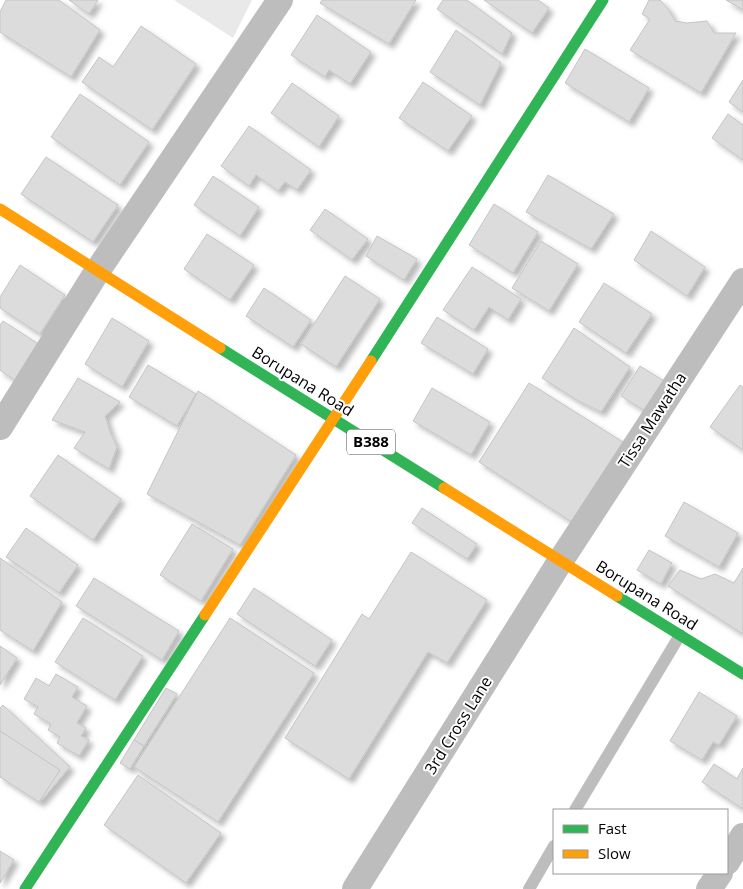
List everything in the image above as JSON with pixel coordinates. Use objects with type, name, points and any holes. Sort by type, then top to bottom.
[{"type":"street","points":[[0,428],[98,270],[280,0]]},
{"type":"street","points":[[26,889],[333,419],[603,0]]},
{"type":"street","name":"Borupana Road","points":[[0,209],[743,674]]},
{"type":"street","name":"Tissa Mawatha","points":[[561,560],[743,281]]},
{"type":"street","name":"3rd Cross Lane","points":[[355,889],[561,560]]},
{"type":"street","points":[[728,860],[743,836]]},
{"type":"street","points":[[709,889],[719,874]]},
{"type":"lane","points":[[576,809],[680,634]]},
{"type":"lane","points":[[529,889],[553,848]]},
{"type":"shaded area","points":[[174,0],[252,0],[233,38]]},
{"type":"building","points":[[6,0],[59,0],[100,30],[71,77],[0,32],[0,12]]},
{"type":"building","points":[[69,0],[98,0],[89,14]]},
{"type":"building","points":[[322,0],[416,0],[389,44],[320,3]]},
{"type":"building","points":[[443,0],[467,0],[512,33],[502,54],[437,9]]},
{"type":"building","points":[[484,0],[538,0],[549,8],[532,33]]},
{"type":"building","points":[[649,0],[660,0],[669,10],[675,21],[687,23],[707,21],[714,33],[736,33],[701,93],[630,50],[650,19],[642,14]]},
{"type":"building","points":[[726,0],[743,0],[743,10]]},
{"type":"building","points":[[317,15],[371,52],[350,84],[329,70],[325,77],[291,55]]},
{"type":"building","points":[[141,26],[196,64],[152,130],[82,82],[99,57],[113,67]]},
{"type":"building","points":[[456,30],[501,63],[480,105],[430,72]]},
{"type":"building","points":[[585,49],[649,88],[629,122],[565,83]]},
{"type":"building","points":[[743,80],[743,112],[729,102]]},
{"type":"building","points":[[423,82],[472,116],[448,151],[399,118]]},
{"type":"building","points":[[292,83],[339,116],[319,147],[271,113]]},
{"type":"building","points":[[80,94],[149,142],[120,185],[51,137]]},
{"type":"building","points":[[728,114],[743,125],[743,160],[712,138]]},
{"type":"building","points":[[249,126],[311,170],[297,190],[285,182],[278,191],[256,175],[249,186],[221,166]]},
{"type":"building","points":[[46,157],[118,205],[93,242],[21,194]]},
{"type":"building","points":[[548,175],[614,214],[591,249],[526,212]]},
{"type":"building","points":[[213,176],[259,207],[240,236],[194,205]]},
{"type":"building","points":[[494,204],[538,232],[513,273],[469,245]]},
{"type":"building","points":[[325,209],[368,239],[352,260],[310,230]]},
{"type":"building","points":[[651,231],[705,267],[687,296],[634,260]]},
{"type":"building","points":[[207,234],[254,265],[230,300],[184,269]]},
{"type":"building","points":[[377,236],[417,259],[404,280],[366,256]]},
{"type":"building","points":[[541,241],[578,264],[549,311],[512,288]]},
{"type":"building","points":[[20,265],[65,295],[40,334],[0,308],[0,297]]},
{"type":"building","points":[[472,267],[521,299],[508,320],[489,307],[474,330],[443,310]]},
{"type":"building","points":[[345,276],[380,299],[336,367],[301,344]]},
{"type":"building","points":[[604,283],[652,314],[626,353],[579,322]]},
{"type":"building","points":[[264,288],[311,320],[293,347],[246,316]]},
{"type":"building","points":[[437,317],[488,349],[473,374],[421,343]]},
{"type":"building","points":[[112,318],[149,341],[122,387],[85,364]]},
{"type":"building","points":[[3,321],[40,345],[16,381],[0,370],[0,325]]},
{"type":"building","points":[[574,328],[630,367],[601,412],[577,400],[542,378]]},
{"type":"building","points":[[148,365],[196,394],[177,426],[129,397]]},
{"type":"building","points":[[640,366],[664,381],[645,411],[621,396]]},
{"type":"building","points":[[78,378],[120,402],[105,416],[117,447],[109,469],[74,448],[85,432],[52,420]]},
{"type":"building","points":[[529,383],[623,442],[572,522],[479,462]]},
{"type":"building","points":[[740,385],[743,387],[743,450],[710,427]]},
{"type":"building","points":[[432,388],[490,422],[471,455],[413,421]]},
{"type":"building","points":[[198,391],[296,455],[240,545],[147,494]]},
{"type":"building","points":[[58,455],[121,499],[93,540],[30,496]]},
{"type":"building","points":[[684,502],[738,533],[719,567],[665,536]]},
{"type":"building","points":[[422,508],[477,544],[467,559],[412,523]]},
{"type":"building","points":[[192,524],[233,549],[201,601],[160,575]]},
{"type":"building","points":[[26,528],[78,565],[59,593],[6,557]]},
{"type":"building","points":[[649,550],[672,563],[661,584],[637,570]]},
{"type":"building","points":[[411,552],[487,600],[447,663],[428,652],[349,779],[285,738],[362,614],[369,619]]},
{"type":"building","points":[[0,558],[62,602],[33,651],[0,630]]},
{"type":"building","points":[[743,568],[743,634],[668,586],[680,570],[701,579],[715,574],[734,583]]},
{"type":"building","points":[[94,578],[179,631],[162,660],[76,606]]},
{"type":"building","points":[[254,588],[332,640],[315,666],[237,614]]},
{"type":"building","points":[[83,618],[143,656],[115,700],[55,662]]},
{"type":"building","points":[[230,618],[314,673],[218,822],[134,767]]},
{"type":"building","points":[[0,646],[17,658],[0,685]]},
{"type":"building","points":[[56,674],[78,687],[72,697],[87,706],[77,723],[86,728],[81,736],[89,740],[79,756],[57,743],[60,737],[48,730],[51,724],[34,714],[38,707],[24,699],[36,678],[49,686]]},
{"type":"building","points":[[166,688],[177,694],[144,746],[134,740]]},
{"type":"building","points":[[699,692],[737,716],[719,745],[713,742],[702,760],[670,741]]},
{"type":"building","points":[[3,705],[70,767],[41,801],[0,773],[0,708]]},
{"type":"building","points":[[0,731],[60,770],[39,802],[0,777]]},
{"type":"building","points":[[134,740],[144,746],[130,769],[120,763]]},
{"type":"building","points":[[714,764],[737,779],[743,768],[743,809],[702,782]]},
{"type":"building","points":[[138,775],[221,833],[186,883],[104,825]]},
{"type":"building","points":[[0,851],[14,860],[0,883]]},
{"type":"traffic: fast","points":[[371,361],[603,0]]},
{"type":"traffic: fast","points":[[220,348],[444,488]]},
{"type":"traffic: fast","points":[[617,596],[743,674]]},
{"type":"traffic: fast","points":[[25,889],[205,615]]},
{"type":"traffic: slow","points":[[0,209],[220,348]]},
{"type":"traffic: slow","points":[[205,615],[371,361]]},
{"type":"traffic: slow","points":[[444,488],[617,596]]}]
